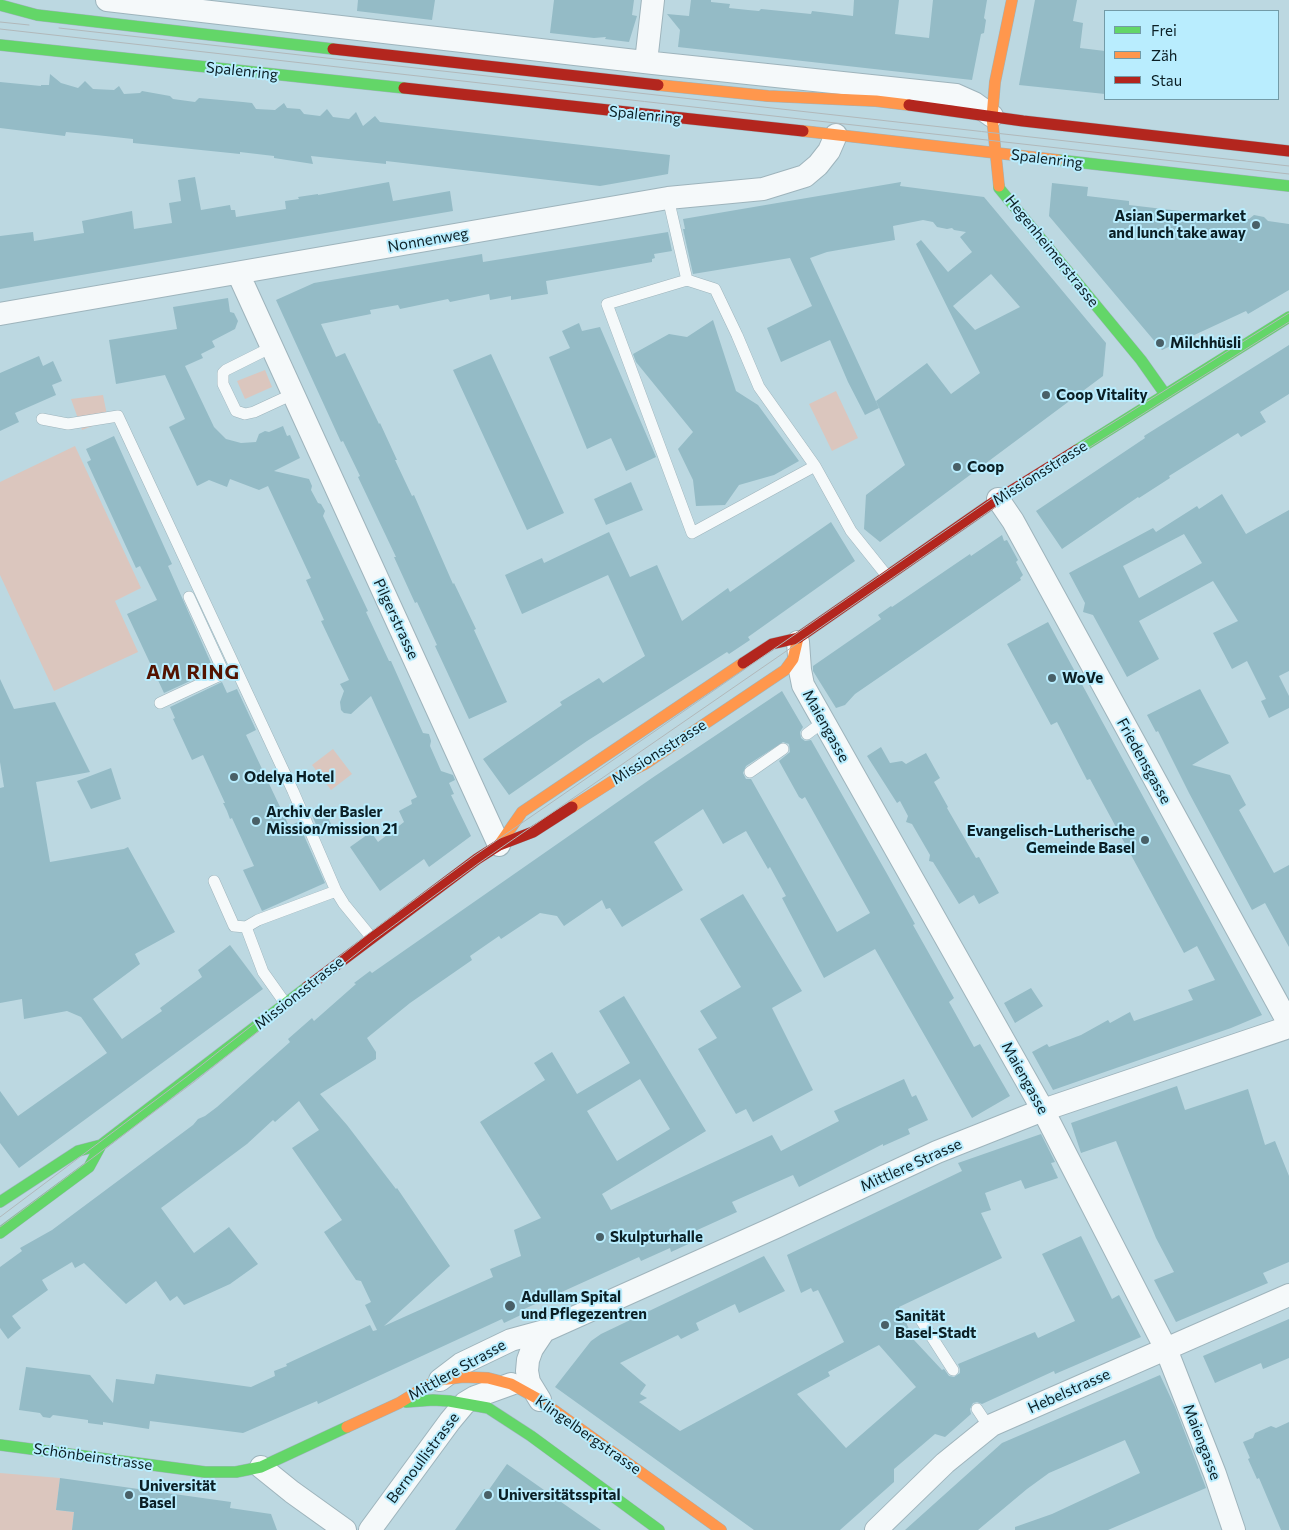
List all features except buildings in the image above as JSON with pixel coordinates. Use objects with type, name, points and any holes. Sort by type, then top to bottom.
[{"type":"main road","name":"Hegenheimerstrasse","points":[[1012,0],[995,82],[992,116],[999,188],[1141,360],[1165,394]]},
{"type":"main road","name":"Spalenring","points":[[0,5],[37,15],[768,96],[876,100],[992,116],[1289,151]]},
{"type":"main road","name":"Spalenring","points":[[0,45],[995,152],[1289,186]]},
{"type":"main road","name":"Missionsstrasse","points":[[499,845],[522,812],[772,644],[798,638],[998,499],[1289,317]]},
{"type":"main road","name":"Missionsstrasse","points":[[2,1229],[89,1167],[101,1145],[371,937],[499,845],[533,832],[618,777],[645,764],[785,670],[792,658],[798,638]]},
{"type":"main road","name":"Missionsstrasse","points":[[0,1202],[78,1150],[101,1145]]},
{"type":"main road","name":"Klingelbergstrasse","points":[[440,1380],[463,1377],[511,1384],[540,1400],[722,1530]]},
{"type":"main road","name":"Mittlere Strasse","points":[[262,1467],[399,1403],[428,1385],[440,1380]]},
{"type":"main road","name":"Mittlere Strasse","points":[[399,1403],[433,1400],[465,1403]]},
{"type":"main road","points":[[465,1403],[488,1408],[531,1436],[659,1530]]},
{"type":"main road","name":"Schönbeinstrasse","points":[[0,1445],[205,1472],[236,1472],[262,1467]]},
{"type":"street","name":"Spalenring","points":[[107,0],[646,62],[956,95],[974,102],[992,116]]},
{"type":"street","points":[[646,62],[653,0]]},
{"type":"street","name":"Nonnenweg","points":[[0,314],[668,198],[764,189],[805,176],[824,158],[836,136]]},
{"type":"street","name":"Pilgerstrasse","points":[[238,273],[499,845]]},
{"type":"street","name":"Friedensgasse","points":[[998,499],[1013,521],[1289,1026]]},
{"type":"street","name":"Maiengasse","points":[[798,638],[800,670],[815,728],[1043,1110],[1166,1349],[1215,1474],[1234,1530]]},
{"type":"street","name":"Mittlere Strasse","points":[[440,1380],[461,1364],[511,1340],[544,1331],[776,1227],[937,1152],[1043,1110],[1289,1026]]},
{"type":"street","name":"Hebelstrasse","points":[[876,1530],[945,1463],[983,1418],[1166,1349],[1289,1295]]},
{"type":"street","name":"Mittlere Strasse","points":[[540,1400],[530,1382],[527,1371],[532,1349],[544,1331]]},
{"type":"street","name":"Bernoullistrasse","points":[[370,1530],[450,1420],[465,1403],[475,1397],[511,1384]]},
{"type":"street","points":[[262,1467],[292,1492],[345,1530]]},
{"type":"lane","points":[[668,198],[687,280]]},
{"type":"lane","points":[[815,466],[692,533],[606,304],[687,280],[715,289],[759,387],[815,466],[851,531],[886,576]]},
{"type":"lane","points":[[272,347],[226,370],[223,374],[223,384],[236,411],[245,414],[254,412],[293,394]]},
{"type":"lane","points":[[42,419],[68,424],[118,416],[293,791],[336,891],[344,904],[371,937]]},
{"type":"lane","points":[[189,597],[224,673]]},
{"type":"lane","points":[[160,703],[235,668]]},
{"type":"lane","points":[[750,772],[783,749]]},
{"type":"lane","points":[[214,882],[234,926],[246,927],[258,920],[336,891]]},
{"type":"lane","points":[[246,927],[263,972],[286,1004]]},
{"type":"lane","points":[[919,1317],[953,1370]]},
{"type":"shaded area","points":[[265,370],[272,387],[245,399],[237,381]]},
{"type":"shaded area","points":[[836,391],[858,438],[832,451],[809,404]]},
{"type":"shaded area","points":[[103,395],[108,420],[82,430],[71,399]]},
{"type":"shaded area","points":[[75,446],[141,588],[115,601],[138,652],[54,691],[0,575],[0,482]]},
{"type":"shaded area","points":[[333,749],[352,774],[331,790],[312,765]]},
{"type":"shaded area","points":[[0,1473],[60,1478],[56,1510],[74,1512],[72,1530],[0,1530]]},
{"type":"tram line","points":[[0,22],[29,25]]},
{"type":"tram line","points":[[59,28],[1289,166]]},
{"type":"tram line","points":[[0,29],[1289,174]]},
{"type":"tram line","points":[[0,1217],[189,1075],[368,934],[474,856],[997,495],[1289,313]]},
{"type":"tram line","points":[[0,1227],[194,1082],[374,940],[479,863],[1001,503],[1289,322]]},
{"type":"traffic: fast","points":[[0,5],[37,15],[333,49]]},
{"type":"traffic: fast","points":[[0,45],[404,88]]},
{"type":"traffic: fast","points":[[1058,160],[1289,186]]},
{"type":"traffic: fast","points":[[999,186],[1141,360],[1165,394]]},
{"type":"traffic: fast","points":[[1077,450],[1289,317]]},
{"type":"traffic: fast","points":[[0,1202],[78,1151],[101,1145],[307,987]]},
{"type":"traffic: fast","points":[[0,1233],[89,1167],[101,1145]]},
{"type":"traffic: fast","points":[[406,1402],[449,1401],[488,1408],[531,1436],[659,1530]]},
{"type":"traffic: fast","points":[[0,1445],[205,1472],[236,1472],[261,1467],[347,1427]]},
{"type":"traffic: slow","points":[[999,186],[992,117],[995,82],[1012,0]]},
{"type":"traffic: slow","points":[[658,85],[768,96],[876,101],[909,105]]},
{"type":"traffic: slow","points":[[803,131],[1058,160]]},
{"type":"traffic: slow","points":[[572,807],[619,777],[645,764],[785,670],[793,659],[798,638]]},
{"type":"traffic: slow","points":[[499,845],[522,812],[743,663]]},
{"type":"traffic: slow","points":[[347,1427],[399,1403],[428,1385],[440,1380],[463,1377],[488,1378],[511,1384],[540,1400],[721,1530]]},
{"type":"traffic: jam","points":[[333,49],[658,85]]},
{"type":"traffic: jam","points":[[404,88],[803,131]]},
{"type":"traffic: jam","points":[[909,105],[1023,121],[1289,151]]},
{"type":"traffic: jam","points":[[743,663],[772,644],[798,638],[998,499],[1077,450]]},
{"type":"traffic: jam","points":[[307,987],[477,859],[499,845],[533,832],[572,807]]},
{"type":"place","name":"Asian Supermarket and lunch take away","points":[[1256,225]]},
{"type":"place","name":"Milchhüsli","points":[[1160,343]]},
{"type":"place","name":"Coop Vitality","points":[[1046,395]]},
{"type":"place","name":"Coop","points":[[957,467]]},
{"type":"place","name":"WoVe","points":[[1052,678]]},
{"type":"place","name":"Odelya Hotel","points":[[234,777]]},
{"type":"place","name":"Archiv der Basler Mission/mission 21","points":[[256,821]]},
{"type":"place","name":"Evangelisch-Lutherische Gemeinde Basel","points":[[1145,840]]},
{"type":"place","name":"Skulpturhalle","points":[[600,1237]]},
{"type":"place","name":"Adullam Spital und Pflegezentren","points":[[510,1306]]},
{"type":"place","name":"Sanität Basel-Stadt","points":[[885,1325]]},
{"type":"place","name":"Universität Basel","points":[[129,1495]]},
{"type":"place","name":"Universitätsspital","points":[[488,1495]]},
{"type":"district","name":"AM RING","points":[[193,672]]}]
